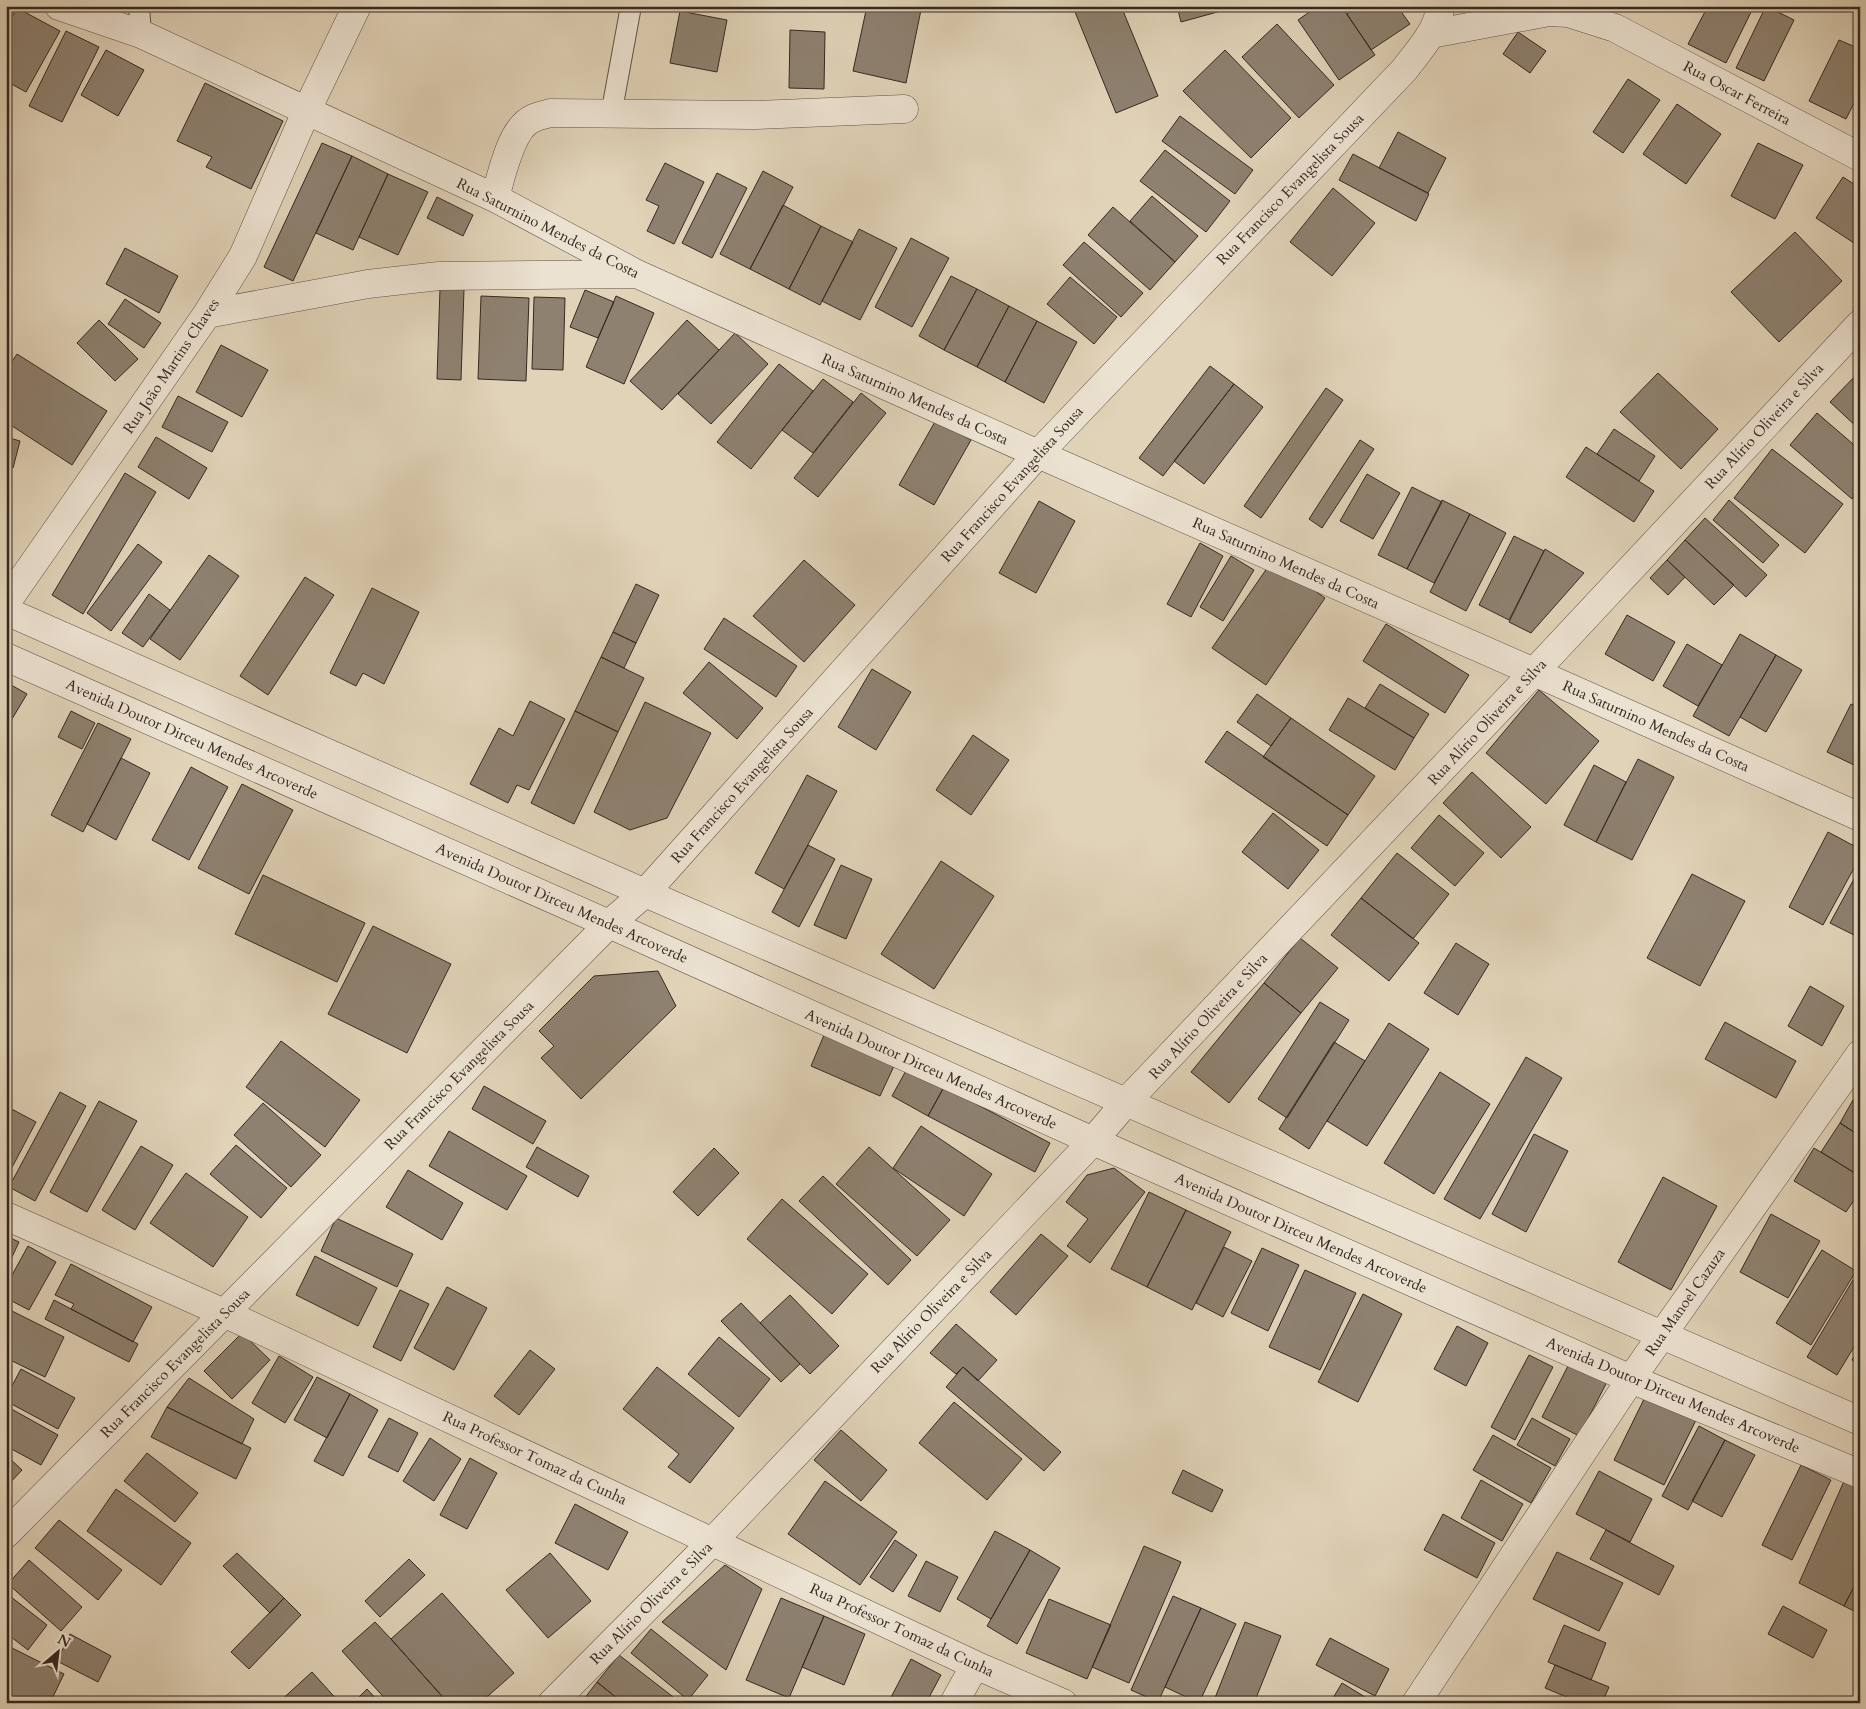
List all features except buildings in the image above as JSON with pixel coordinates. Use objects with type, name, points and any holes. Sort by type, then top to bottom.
[{"type":"street","name":"Rua Saturnino Mendes da Costa","points":[[59,6],[141,34],[494,198],[638,274],[1038,454],[1860,816]]},
{"type":"street","name":"Rua João Martins Chaves","points":[[6,603],[207,314],[243,256],[306,112],[357,6]]},
{"type":"street","name":"Rua Francisco Evangelista Sousa","points":[[6,1534],[609,924],[646,893],[1038,454],[1405,69],[1431,34],[1440,14],[1440,6]]},
{"type":"street","name":"Rua Oscar Ferreira","points":[[1431,34],[1515,20],[1549,12],[1568,13],[1615,28],[1860,158]]},
{"type":"street","points":[[494,198],[514,138],[521,127],[530,119],[550,113],[612,115],[755,114],[904,109]]},
{"type":"street","points":[[207,314],[368,284],[438,276],[638,274]]},
{"type":"street","name":"Rua Alírio Oliveira e Silva","points":[[552,1703],[713,1541],[1093,1141],[1127,1101],[1534,672],[1860,324]]},
{"type":"street","points":[[6,611],[646,893],[1860,1420]]},
{"type":"street","name":"Avenida Doutor Dirceu Mendes Arcoverde","points":[[6,657],[1631,1379],[1860,1474]]},
{"type":"street","name":"Rua Manoel Cazuza","points":[[1416,1703],[1631,1379],[1860,1054]]},
{"type":"street","name":"Rua Professor Tomaz da Cunha","points":[[6,1216],[224,1313],[975,1665],[1063,1703]]},
{"type":"street","points":[[954,1703],[975,1665]]},
{"type":"lane","points":[[139,6],[141,34]]},
{"type":"lane","points":[[612,115],[631,6]]}]
